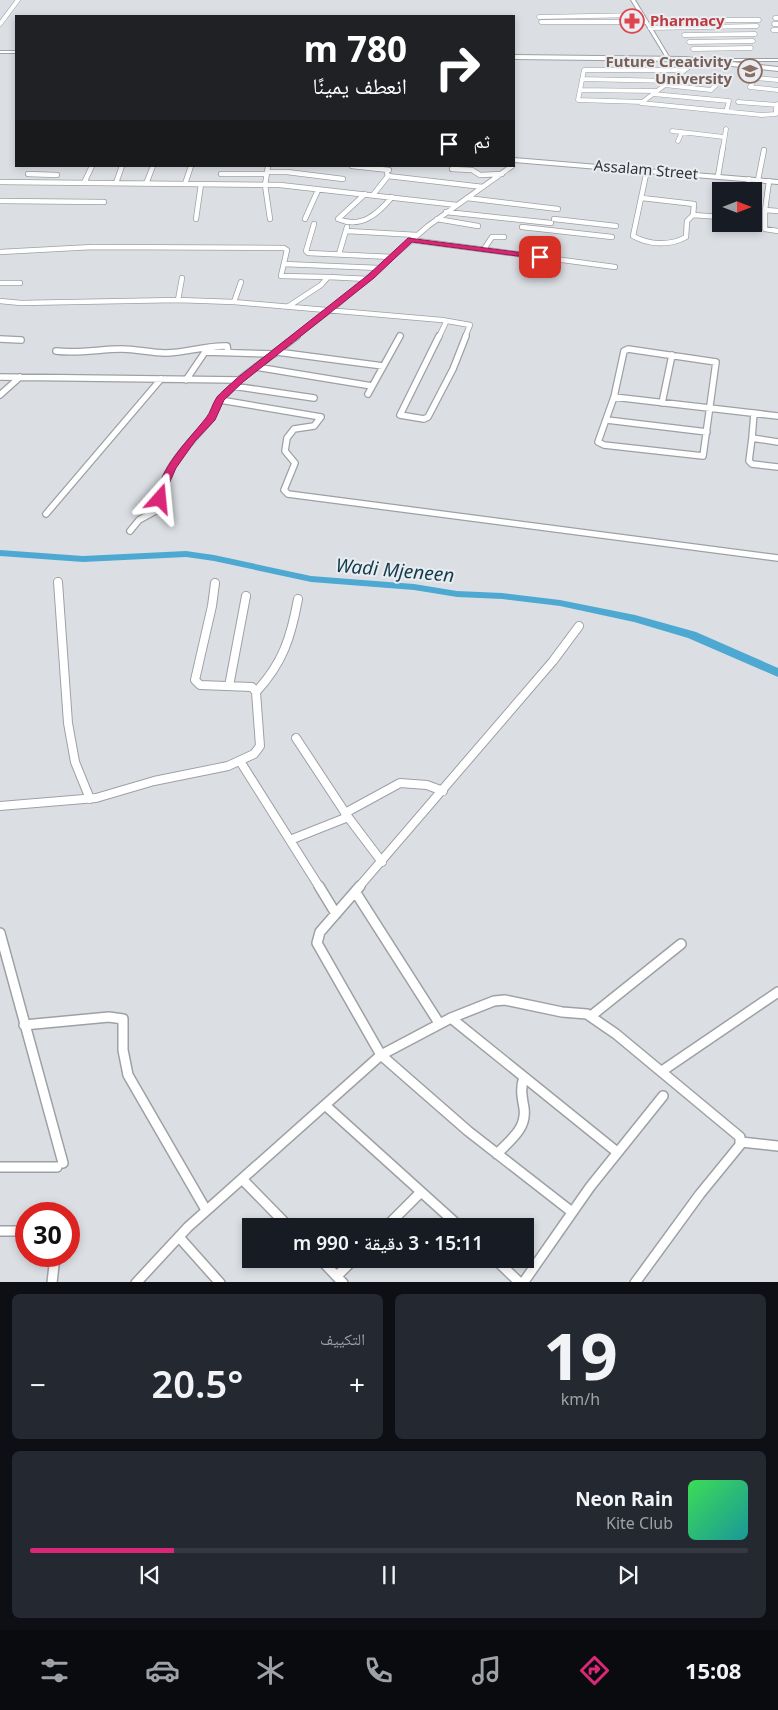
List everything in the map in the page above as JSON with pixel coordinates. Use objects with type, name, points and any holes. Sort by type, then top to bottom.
[{"type":"main road","points":[[0,52],[15,52]]},
{"type":"main road","points":[[515,57],[685,59],[778,69]]},
{"type":"main road","name":"Assalam Street","points":[[515,163],[647,170],[778,182]]},
{"type":"street","points":[[0,24],[18,0]]},
{"type":"street","points":[[632,0],[669,59]]},
{"type":"street","points":[[539,17],[642,15]]},
{"type":"street","points":[[697,54],[673,19],[759,19],[748,60]]},
{"type":"street","points":[[541,22],[646,22]]},
{"type":"street","points":[[650,28],[757,26]]},
{"type":"street","points":[[773,30],[778,30]]},
{"type":"street","points":[[684,35],[755,34]]},
{"type":"street","points":[[689,42],[753,41]]},
{"type":"street","points":[[693,49],[751,48]]},
{"type":"street","points":[[685,59],[778,60]]},
{"type":"street","points":[[643,102],[697,61]]},
{"type":"street","points":[[761,68],[751,88],[778,90]]},
{"type":"street","points":[[685,70],[586,69],[578,101],[643,102],[644,104],[756,115],[774,114],[777,112],[777,105],[738,102]]},
{"type":"street","points":[[611,69],[614,101]]},
{"type":"street","points":[[755,78],[778,80]]},
{"type":"street","points":[[582,79],[672,80],[718,83],[708,90],[665,85]]},
{"type":"street","points":[[580,90],[655,92],[729,101],[726,112]]},
{"type":"street","points":[[718,176],[726,129]]},
{"type":"street","points":[[672,131],[724,137]]},
{"type":"street","points":[[678,141],[682,132]]},
{"type":"street","points":[[758,180],[764,150]]},
{"type":"street","points":[[24,182],[32,167]]},
{"type":"street","points":[[53,182],[61,167]]},
{"type":"street","points":[[84,183],[92,167]]},
{"type":"street","points":[[116,183],[122,167]]},
{"type":"street","points":[[146,184],[153,167]]},
{"type":"street","points":[[185,184],[191,167]]},
{"type":"street","points":[[217,184],[223,167]]},
{"type":"street","points":[[268,167],[265,185],[270,219]]},
{"type":"street","points":[[371,167],[390,168],[386,175],[388,176],[373,196]]},
{"type":"street","points":[[130,531],[139,520],[161,508],[159,496],[171,468],[192,439],[211,418],[220,399],[240,380],[368,279],[437,219],[503,174],[510,167]]},
{"type":"street","points":[[452,169],[472,170],[480,175],[503,174]]},
{"type":"street","points":[[642,198],[692,203],[694,205],[693,214],[687,220],[686,237],[679,241],[667,243],[638,239],[632,234],[642,198],[647,170]]},
{"type":"street","points":[[221,174],[266,173],[343,179]]},
{"type":"street","points":[[28,174],[57,175]]},
{"type":"street","points":[[311,189],[321,176]]},
{"type":"street","points":[[388,176],[484,187]]},
{"type":"street","points":[[769,181],[765,210],[765,229],[778,231]]},
{"type":"street","points":[[0,182],[265,185],[457,204]]},
{"type":"street","points":[[196,219],[202,184]]},
{"type":"street","points":[[305,219],[318,190]]},
{"type":"street","points":[[366,194],[338,218],[348,222],[370,219],[378,214],[392,197]]},
{"type":"street","points":[[467,198],[558,209]]},
{"type":"street","points":[[0,201],[104,202]]},
{"type":"street","points":[[500,218],[504,210]]},
{"type":"street","points":[[765,210],[778,211]]},
{"type":"street","points":[[446,212],[500,218],[554,219],[617,224],[612,239],[522,227]]},
{"type":"street","points":[[693,214],[712,216]]},
{"type":"street","points":[[460,223],[468,215]]},
{"type":"street","points":[[437,219],[478,226]]},
{"type":"street","points":[[546,230],[554,219]]},
{"type":"street","points":[[339,254],[348,222]]},
{"type":"street","points":[[314,224],[306,252],[392,257]]},
{"type":"street","points":[[347,231],[417,235]]},
{"type":"street","points":[[484,250],[492,237],[504,237]]},
{"type":"street","points":[[411,240],[614,267]]},
{"type":"street","points":[[0,252],[83,247],[284,248],[287,250],[281,276],[368,279]]},
{"type":"street","points":[[284,264],[380,268]]},
{"type":"street","points":[[289,306],[321,285],[328,277]]},
{"type":"street","points":[[178,300],[182,278]]},
{"type":"street","points":[[234,302],[241,282]]},
{"type":"street","points":[[0,283],[20,283]]},
{"type":"street","points":[[0,301],[21,303],[178,300],[234,302],[442,320],[470,325],[453,369],[428,417],[424,419],[401,415],[446,322]]},
{"type":"street","points":[[368,394],[400,336]]},
{"type":"street","points":[[0,339],[20,340]]},
{"type":"street","points":[[56,351],[74,353],[130,349],[164,353],[196,350],[218,344],[227,346],[228,352]]},
{"type":"street","points":[[625,350],[672,355],[716,362],[703,454],[701,456],[601,444],[598,440],[614,397],[625,350]]},
{"type":"street","points":[[186,380],[205,352],[276,353],[383,366]]},
{"type":"street","points":[[662,403],[672,355]]},
{"type":"street","points":[[256,368],[372,386]]},
{"type":"street","points":[[0,377],[240,380]]},
{"type":"street","points":[[0,395],[20,377]]},
{"type":"street","points":[[46,514],[161,379]]},
{"type":"street","points":[[234,386],[314,398]]},
{"type":"street","points":[[614,397],[778,416]]},
{"type":"street","points":[[220,399],[321,416],[320,421],[315,427],[294,429],[287,438],[285,451],[295,463],[284,490],[288,494],[778,558]]},
{"type":"street","points":[[754,413],[749,462],[778,467]]},
{"type":"street","points":[[606,420],[707,432]]},
{"type":"street","points":[[752,438],[778,442]]},
{"type":"street","points":[[58,582],[64,686],[69,732],[79,776],[90,799]]},
{"type":"street","points":[[0,806],[90,799],[156,780],[204,774],[255,753],[260,746],[256,692],[253,687],[200,685],[195,680],[212,606],[215,583]]},
{"type":"street","points":[[229,686],[246,596]]},
{"type":"street","points":[[256,692],[273,674],[285,651],[293,628],[298,599]]},
{"type":"street","points":[[572,1212],[468,1132],[381,1055],[317,943],[320,932],[443,792],[553,661],[579,626]]},
{"type":"street","points":[[296,738],[347,815],[382,862]]},
{"type":"street","points":[[240,760],[336,914]]},
{"type":"street","points":[[290,840],[347,815],[400,783],[427,785],[443,792]]},
{"type":"street","points":[[356,893],[439,1023]]},
{"type":"street","points":[[0,933],[60,1165],[0,1167]]},
{"type":"street","points":[[591,1016],[681,944]]},
{"type":"street","points":[[662,1071],[778,992]]},
{"type":"street","points":[[136,1282],[206,1210],[381,1055],[439,1023],[494,1001],[504,1000],[591,1016],[662,1071],[740,1137],[741,1142],[737,1149],[700,1194],[635,1282]]},
{"type":"street","points":[[24,1025],[109,1017],[123,1019],[123,1050],[128,1075],[206,1210]]},
{"type":"street","points":[[451,1018],[617,1152]]},
{"type":"street","points":[[497,1154],[522,1126],[525,1112],[520,1086],[524,1077]]},
{"type":"street","points":[[505,1268],[521,1282],[617,1152],[663,1096]]},
{"type":"street","points":[[325,1105],[450,1218]]},
{"type":"street","points":[[741,1142],[778,1146]]},
{"type":"street","points":[[242,1178],[280,1218]]},
{"type":"street","points":[[395,1218],[421,1192]]},
{"type":"street","points":[[0,1231],[15,1231]]},
{"type":"street","points":[[178,1237],[220,1282]]},
{"type":"street","points":[[52,1282],[54,1267]]},
{"type":"street","points":[[329,1268],[340,1279],[348,1268]]},
{"type":"waterway","name":"Wadi Mjeneen","points":[[0,553],[83,559],[186,554],[214,558],[311,579],[414,587],[457,594],[502,596],[560,603],[635,619],[692,635],[741,655],[778,673]]},
{"type":"place","name":"Pharmacy","points":[[632,21]]},
{"type":"place","name":"Future Creativity University","points":[[750,71]]},
{"type":"route","points":[[160,499],[159,496],[171,468],[184,449],[211,418],[220,399],[240,380],[371,277],[411,240],[540,257]]}]
